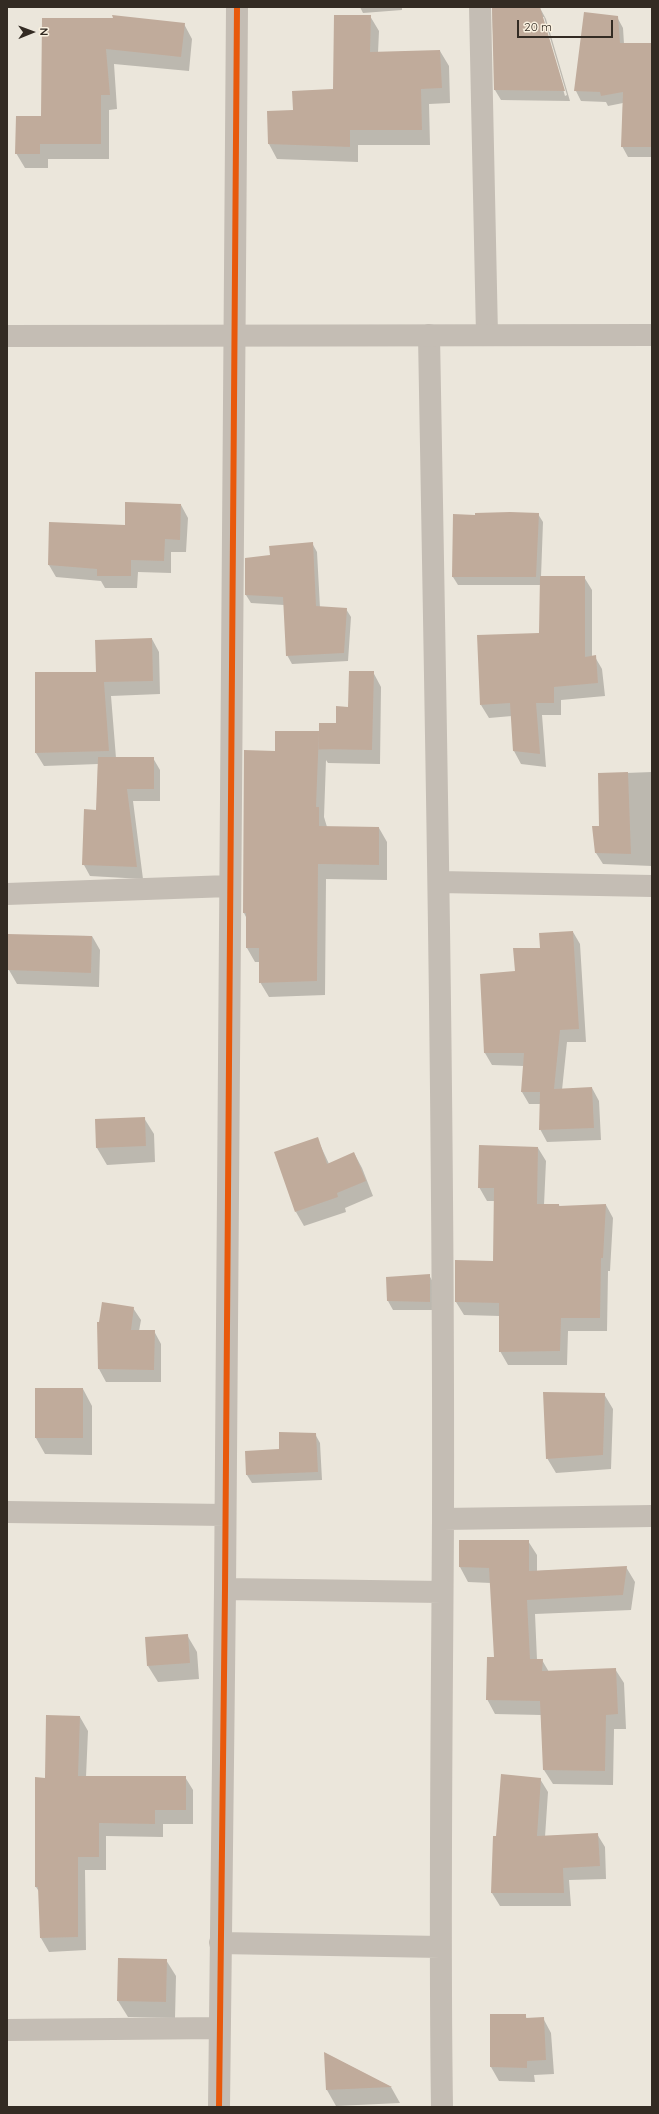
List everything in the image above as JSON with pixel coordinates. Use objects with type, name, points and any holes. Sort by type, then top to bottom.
[{"type":"street","points":[[219,2107],[225,1589],[229,886],[237,7]]},
{"type":"street","points":[[480,7],[487,336]]},
{"type":"street","points":[[429,335],[439,882],[443,1519],[440,1947],[442,2107]]},
{"type":"street","points":[[7,336],[652,335]]},
{"type":"street","points":[[439,882],[652,886]]},
{"type":"street","points":[[7,894],[229,886]]},
{"type":"street","points":[[7,1512],[225,1516]]},
{"type":"street","points":[[443,1519],[652,1516]]},
{"type":"street","points":[[225,1589],[442,1592]]},
{"type":"street","points":[[220,1943],[440,1947]]},
{"type":"street","points":[[7,2030],[219,2028]]},
{"type":"building","points":[[492,7],[540,7],[565,91],[494,90]]},
{"type":"building","points":[[584,12],[618,16],[620,43],[652,43],[652,147],[621,147],[623,92],[601,96],[600,92],[574,91]]},
{"type":"building","points":[[112,15],[185,23],[181,57],[106,49],[110,95],[101,95],[101,144],[40,144],[40,154],[15,154],[16,116],[41,116],[42,18],[113,18]]},
{"type":"building","points":[[334,15],[371,15],[370,52],[440,50],[442,88],[421,89],[422,130],[350,130],[350,147],[268,144],[267,111],[293,110],[292,91],[333,89]]},
{"type":"building","points":[[125,502],[181,504],[180,540],[165,539],[164,561],[131,560],[131,576],[97,576],[97,569],[48,565],[49,522],[125,525]]},
{"type":"building","points":[[475,513],[539,513],[536,577],[452,577],[453,514],[475,515]]},
{"type":"building","points":[[313,542],[316,606],[347,608],[344,653],[286,656],[283,597],[245,595],[245,558],[270,555],[269,546]]},
{"type":"building","points":[[540,576],[585,576],[585,657],[596,655],[598,683],[554,687],[554,703],[536,703],[540,754],[513,751],[510,703],[480,705],[477,635],[539,633]]},
{"type":"building","points":[[152,638],[153,681],[104,682],[109,751],[35,753],[35,672],[96,672],[95,640]]},
{"type":"building","points":[[349,671],[374,671],[372,750],[318,749],[316,807],[319,807],[319,826],[379,827],[379,865],[318,864],[317,981],[259,983],[259,948],[246,948],[246,913],[243,913],[244,750],[275,751],[275,731],[319,731],[319,723],[336,723],[336,706],[348,707]]},
{"type":"building","points":[[98,757],[154,757],[154,789],[127,789],[137,867],[82,865],[84,809],[96,810]]},
{"type":"building","points":[[628,772],[631,854],[595,853],[592,826],[599,826],[598,773]]},
{"type":"building","points":[[573,931],[579,1029],[560,1030],[554,1089],[592,1087],[594,1128],[539,1130],[540,1092],[521,1092],[524,1053],[484,1053],[480,974],[515,971],[513,948],[540,948],[539,933]]},
{"type":"building","points":[[7,934],[92,936],[91,973],[8,970]]},
{"type":"building","points":[[145,1117],[146,1146],[96,1148],[95,1119]]},
{"type":"building","points":[[318,1137],[327,1164],[354,1152],[366,1181],[337,1193],[338,1197],[295,1212],[274,1152]]},
{"type":"building","points":[[479,1145],[538,1147],[537,1204],[559,1204],[559,1206],[606,1204],[603,1258],[601,1258],[600,1318],[561,1318],[560,1351],[499,1352],[499,1303],[455,1302],[455,1260],[493,1261],[494,1188],[478,1188]]},
{"type":"building","points":[[430,1274],[430,1302],[387,1301],[386,1277]]},
{"type":"building","points":[[102,1302],[134,1307],[131,1330],[155,1330],[154,1370],[98,1369],[97,1322],[99,1322]]},
{"type":"building","points":[[35,1388],[83,1388],[83,1438],[35,1438]]},
{"type":"building","points":[[543,1392],[605,1393],[603,1455],[546,1459]]},
{"type":"building","points":[[279,1432],[316,1433],[318,1472],[246,1475],[245,1451],[279,1449]]},
{"type":"building","points":[[459,1540],[529,1540],[529,1571],[627,1566],[623,1595],[527,1600],[530,1659],[543,1659],[542,1671],[616,1668],[618,1714],[606,1715],[605,1771],[543,1770],[540,1701],[486,1700],[487,1657],[494,1657],[489,1568],[459,1567]]},
{"type":"building","points":[[188,1634],[190,1663],[147,1666],[145,1637]]},
{"type":"building","points":[[46,1715],[80,1716],[78,1776],[186,1776],[186,1810],[155,1810],[155,1824],[99,1823],[99,1857],[78,1857],[78,1937],[40,1938],[38,1887],[35,1887],[35,1777],[45,1778]]},
{"type":"building","points":[[501,1774],[541,1778],[537,1836],[598,1833],[600,1866],[563,1868],[564,1893],[491,1893],[493,1836],[496,1836]]},
{"type":"building","points":[[118,1958],[167,1959],[166,2002],[117,2001]]},
{"type":"building","points":[[490,2014],[526,2014],[526,2018],[544,2017],[546,2060],[527,2061],[527,2068],[490,2067]]},
{"type":"building","points":[[324,2052],[392,2087],[326,2090]]},
{"type":"cycle path","points":[[219,2107],[225,1589],[237,7]]}]
